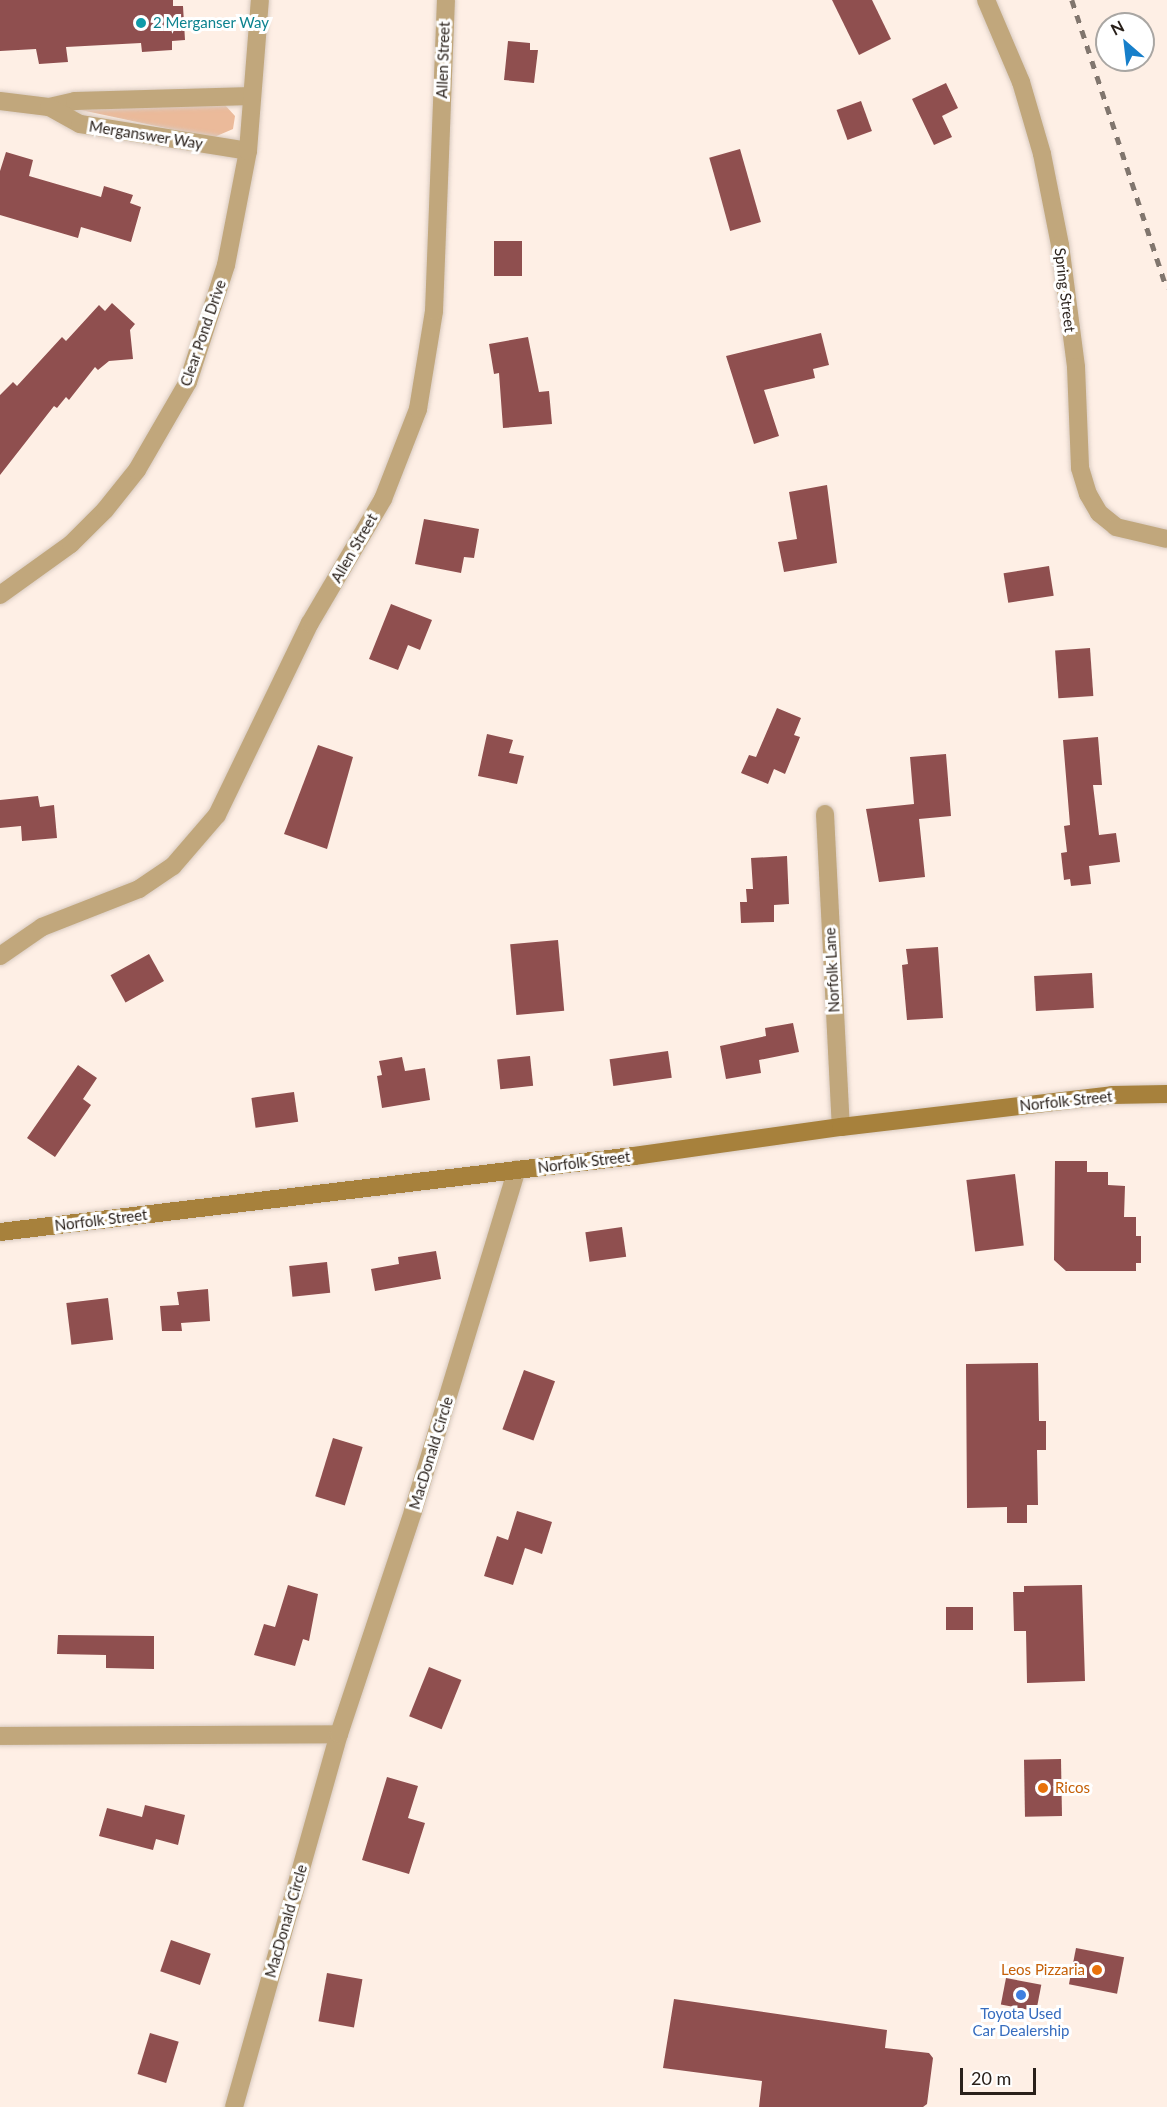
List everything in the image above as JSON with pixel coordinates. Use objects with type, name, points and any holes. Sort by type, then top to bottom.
[{"type":"main road","name":"Norfolk Street","points":[[0,1232],[841,1127],[1112,1095],[1167,1094]]},
{"type":"street","name":"Clear Pond Drive","points":[[0,595],[71,544],[105,510],[162,430],[188,382],[226,265],[248,151],[260,0]]},
{"type":"street","name":"Allen Street","points":[[0,957],[42,927],[139,890],[173,866],[217,815],[310,623],[383,499],[418,409],[434,311],[446,0]]},
{"type":"street","name":"Spring Street","points":[[986,0],[1021,82],[1042,154],[1060,246],[1078,376],[1080,468],[1088,494],[1099,513],[1116,527],[1167,539]]},
{"type":"street","name":"Merganswer Way","points":[[0,101],[49,107],[75,101],[252,96]]},
{"type":"street","name":"Merganswer Way","points":[[49,107],[80,124],[248,151]]},
{"type":"street","name":"Norfolk Lane","points":[[825,814],[841,1127]]},
{"type":"street","name":"MacDonald Circle","points":[[234,2107],[339,1734],[417,1500],[517,1169]]},
{"type":"street","points":[[0,1736],[339,1734]]},
{"type":"shaded area","points":[[224,104],[235,116],[233,129],[212,138],[81,110]]},
{"type":"building","points":[[0,0],[173,0],[173,6],[183,6],[185,40],[172,41],[172,50],[142,52],[141,43],[66,47],[68,62],[39,64],[36,49],[0,51]]},
{"type":"building","points":[[832,0],[872,0],[891,39],[859,55]]},
{"type":"building","points":[[508,41],[530,43],[530,50],[538,50],[534,83],[504,80]]},
{"type":"building","points":[[946,83],[958,108],[942,116],[952,137],[934,145],[912,99]]},
{"type":"building","points":[[861,101],[872,131],[848,140],[837,110]]},
{"type":"building","points":[[740,149],[761,222],[730,231],[709,158]]},
{"type":"building","points":[[6,152],[33,160],[29,176],[101,197],[104,186],[133,195],[130,203],[141,207],[131,242],[81,227],[78,238],[0,215],[0,171]]},
{"type":"building","points":[[494,241],[522,241],[522,276],[494,276]]},
{"type":"building","points":[[112,303],[135,324],[130,330],[133,359],[109,361],[98,370],[95,367],[69,400],[66,397],[57,408],[54,406],[0,475],[0,395],[13,382],[17,386],[62,337],[66,341],[99,305],[105,311]]},
{"type":"building","points":[[821,333],[829,365],[813,369],[815,378],[764,390],[779,436],[754,444],[726,356]]},
{"type":"building","points":[[528,337],[539,392],[549,391],[552,424],[503,428],[499,373],[494,374],[489,344]]},
{"type":"building","points":[[827,485],[837,563],[784,572],[778,542],[797,539],[789,492]]},
{"type":"building","points":[[424,519],[479,529],[474,558],[464,557],[461,573],[415,564]]},
{"type":"building","points":[[1049,566],[1054,596],[1008,603],[1004,573]]},
{"type":"building","points":[[391,604],[432,620],[420,650],[408,645],[398,670],[369,659]]},
{"type":"building","points":[[1090,648],[1093,696],[1058,698],[1055,650]]},
{"type":"building","points":[[777,708],[801,718],[794,735],[800,737],[785,774],[774,769],[768,784],[741,773],[749,755],[756,757]]},
{"type":"building","points":[[487,734],[513,740],[509,753],[524,756],[517,784],[478,776]]},
{"type":"building","points":[[1098,737],[1102,785],[1093,785],[1099,835],[1116,833],[1120,862],[1089,866],[1091,884],[1071,886],[1070,879],[1064,880],[1061,853],[1067,852],[1064,826],[1070,825],[1063,740]]},
{"type":"building","points":[[318,745],[353,757],[327,849],[284,834]]},
{"type":"building","points":[[946,754],[951,816],[919,819],[925,877],[879,882],[866,809],[914,804],[910,757]]},
{"type":"building","points":[[38,796],[40,807],[54,805],[57,838],[22,841],[21,826],[0,828],[0,800]]},
{"type":"building","points":[[787,856],[789,904],[774,905],[774,922],[741,923],[740,902],[747,902],[746,889],[753,889],[751,858]]},
{"type":"building","points":[[558,940],[564,1011],[516,1015],[510,944]]},
{"type":"building","points":[[938,947],[943,1018],[907,1020],[902,965],[908,964],[906,949]]},
{"type":"building","points":[[149,954],[164,981],[126,1002],[111,975]]},
{"type":"building","points":[[1092,973],[1094,1008],[1036,1011],[1034,976]]},
{"type":"building","points":[[793,1023],[799,1052],[759,1060],[761,1073],[726,1079],[720,1046],[766,1036],[765,1028]]},
{"type":"building","points":[[668,1051],[672,1078],[613,1086],[610,1059]]},
{"type":"building","points":[[530,1056],[533,1086],[500,1089],[497,1059]]},
{"type":"building","points":[[402,1057],[405,1071],[425,1068],[430,1100],[382,1108],[377,1076],[382,1075],[379,1061]]},
{"type":"building","points":[[78,1065],[97,1078],[83,1099],[91,1105],[55,1157],[27,1138]]},
{"type":"building","points":[[294,1092],[298,1122],[256,1128],[251,1098]]},
{"type":"building","points":[[1055,1161],[1087,1161],[1087,1172],[1108,1172],[1108,1185],[1125,1186],[1124,1217],[1136,1217],[1136,1236],[1141,1236],[1141,1263],[1136,1263],[1136,1271],[1066,1271],[1054,1260]]},
{"type":"building","points":[[1015,1174],[1024,1245],[975,1251],[966,1180]]},
{"type":"building","points":[[622,1227],[626,1257],[590,1262],[585,1232]]},
{"type":"building","points":[[436,1251],[441,1279],[375,1291],[371,1269],[399,1264],[398,1257]]},
{"type":"building","points":[[327,1262],[330,1293],[292,1297],[289,1266]]},
{"type":"building","points":[[208,1289],[210,1321],[181,1323],[182,1331],[162,1331],[160,1306],[179,1305],[177,1292]]},
{"type":"building","points":[[108,1298],[113,1340],[71,1345],[66,1303]]},
{"type":"building","points":[[1038,1363],[1039,1421],[1046,1421],[1046,1450],[1037,1450],[1038,1505],[1027,1505],[1027,1523],[1007,1523],[1007,1507],[967,1508],[966,1364]]},
{"type":"building","points":[[524,1370],[555,1381],[533,1440],[502,1429]]},
{"type":"building","points":[[333,1438],[363,1447],[345,1505],[315,1496]]},
{"type":"building","points":[[517,1511],[552,1522],[542,1554],[525,1548],[513,1585],[484,1576],[497,1536],[508,1540]]},
{"type":"building","points":[[288,1585],[318,1594],[309,1641],[303,1639],[295,1666],[254,1655],[264,1624],[275,1627]]},
{"type":"building","points":[[1082,1585],[1085,1681],[1027,1683],[1026,1631],[1014,1631],[1013,1592],[1024,1592],[1024,1586]]},
{"type":"building","points":[[946,1607],[973,1607],[973,1630],[946,1630]]},
{"type":"building","points":[[58,1635],[154,1636],[154,1669],[106,1668],[106,1655],[57,1654]]},
{"type":"building","points":[[429,1667],[461,1680],[442,1729],[409,1716]]},
{"type":"building","name":"Ricos","points":[[1061,1759],[1062,1816],[1025,1817],[1024,1760]]},
{"type":"building","points":[[387,1777],[418,1786],[408,1818],[425,1823],[409,1874],[362,1860]]},
{"type":"building","points":[[145,1805],[185,1815],[178,1845],[156,1839],[153,1850],[99,1836],[107,1808],[142,1817]]},
{"type":"building","points":[[171,1940],[211,1954],[200,1985],[160,1971]]},
{"type":"building","name":"Leos Pizzaria","points":[[1076,1948],[1124,1957],[1117,1994],[1069,1984]]},
{"type":"building","points":[[327,1973],[362,1979],[354,2028],[318,2021]]},
{"type":"building","name":"Toyota Used Car Dealership","points":[[1006,1978],[1041,1985],[1036,2011],[1001,2005]]},
{"type":"building","points":[[674,1999],[887,2030],[885,2048],[929,2053],[933,2058],[927,2104],[923,2107],[759,2107],[762,2081],[663,2068]]},
{"type":"building","points":[[150,2033],[179,2042],[166,2083],[137,2074]]},
{"type":"railway","points":[[1072,0],[1167,289]]},
{"type":"place","name":"2 Merganser Way","points":[[141,23]]},
{"type":"place","name":"Ricos","points":[[1043,1788]]},
{"type":"place","name":"Leos Pizzaria","points":[[1097,1970]]},
{"type":"place","name":"Toyota Used Car Dealership","points":[[1021,1995]]}]
